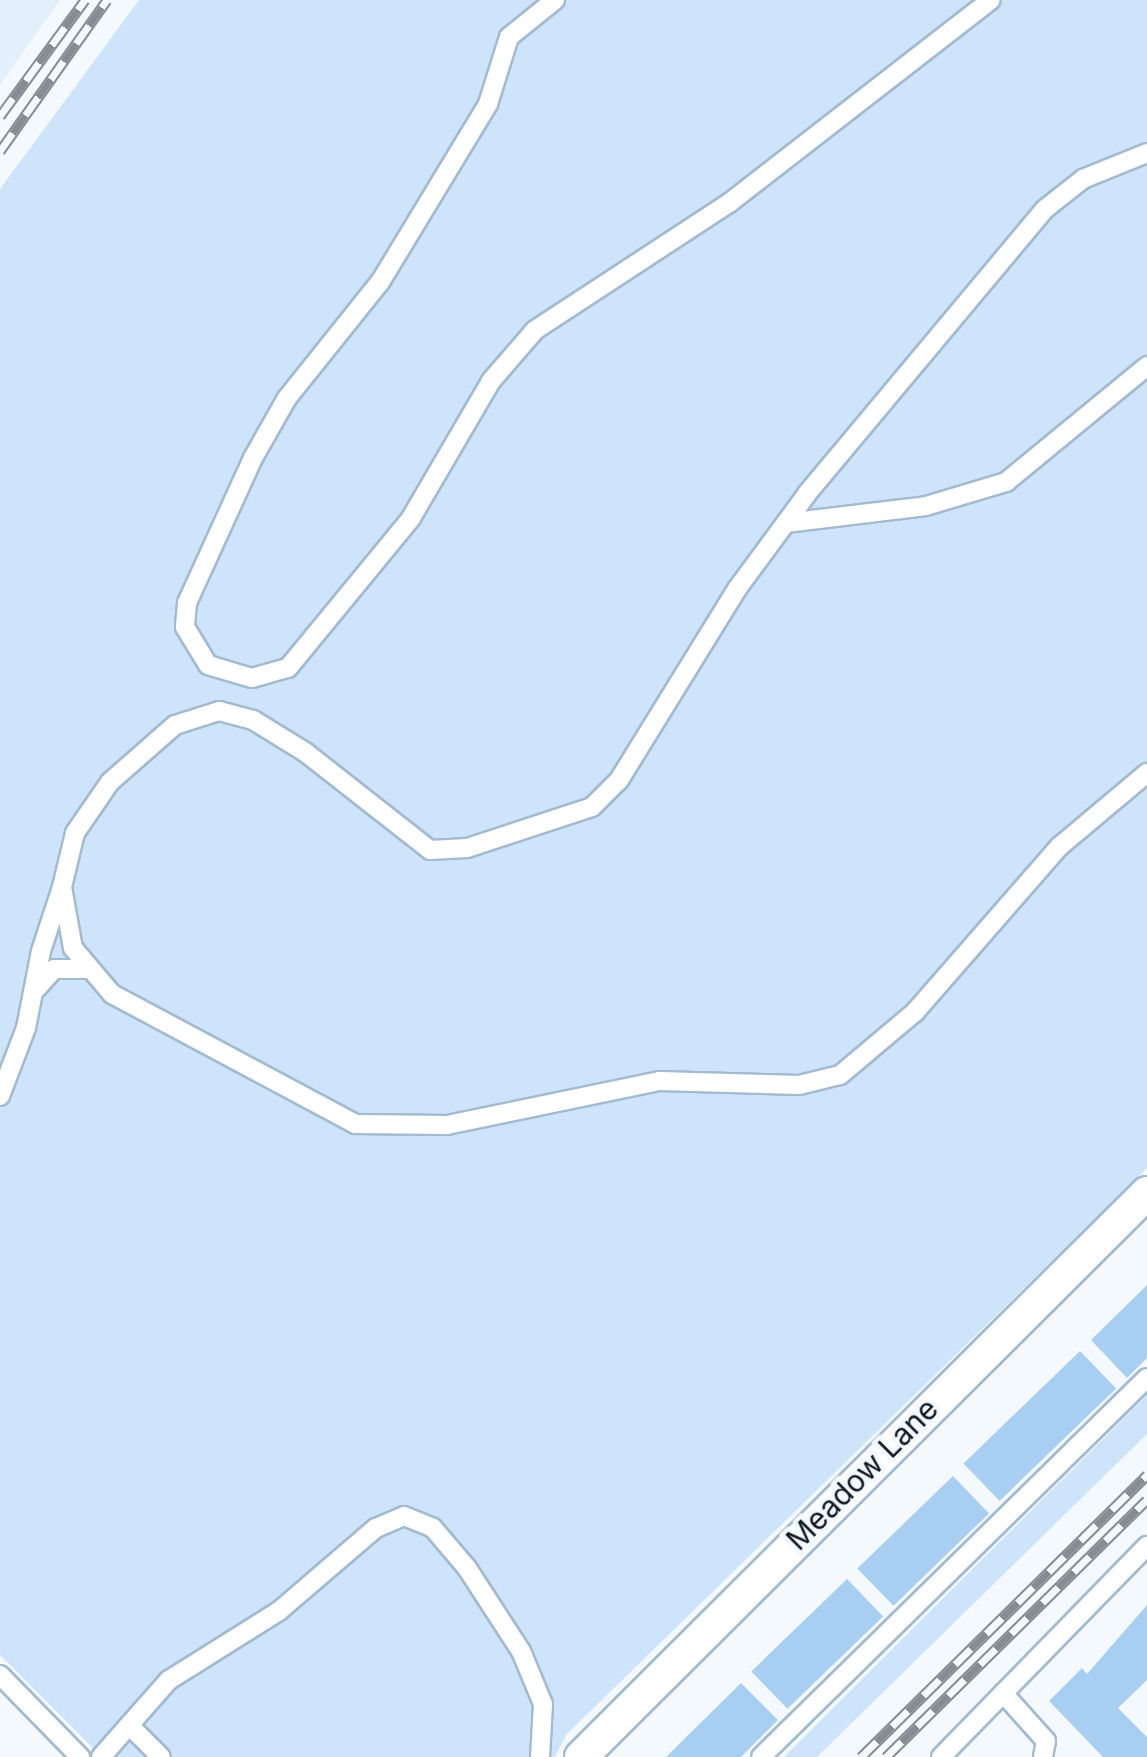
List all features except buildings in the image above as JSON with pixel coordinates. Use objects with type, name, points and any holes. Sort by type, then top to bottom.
[{"type":"street","name":"Meadow Lane","points":[[581,1757],[1147,1194]]},
{"type":"lane","points":[[555,0],[509,37],[488,104],[390,266],[287,398],[252,458],[187,603],[185,627],[208,665],[252,678],[288,668],[412,518],[490,381],[536,330],[728,203],[991,0]]},
{"type":"lane","points":[[0,1096],[36,989],[44,937],[75,833],[110,782],[174,726],[220,711],[253,720],[305,752],[430,850],[466,848],[592,806],[619,780],[786,522],[1045,209],[1083,179],[1147,153]]},
{"type":"lane","points":[[786,522],[926,506],[1006,482],[1147,366]]},
{"type":"lane","points":[[62,887],[73,948],[85,969],[112,994],[375,1129],[447,1125],[660,1081],[820,1082],[884,1042],[1060,846],[1147,773]]},
{"type":"lane","points":[[36,989],[54,970],[85,969]]},
{"type":"lane","points":[[761,1757],[1147,1378]]},
{"type":"lane","points":[[101,1757],[168,1680],[279,1611],[376,1528],[404,1516],[432,1528],[468,1568],[521,1651],[543,1704],[540,1757]]},
{"type":"lane","points":[[941,1757],[1147,1546]]},
{"type":"lane","points":[[0,1675],[80,1757]]},
{"type":"lane","points":[[1003,1693],[1046,1741],[1044,1757]]},
{"type":"lane","points":[[129,1725],[160,1757]]},
{"type":"shaded area","points":[[0,0],[60,0],[0,85]]},
{"type":"shaded area","points":[[139,0],[1147,0],[1147,1168],[566,1735],[555,1757],[102,1757],[0,1655],[0,189]]},
{"type":"shaded area","points":[[1147,1395],[1147,1434],[817,1757],[784,1757]]},
{"type":"railway","points":[[0,116],[85,0]]},
{"type":"railway","points":[[0,151],[107,0]]},
{"type":"railway","points":[[861,1757],[1147,1475]]},
{"type":"railway","points":[[886,1757],[1147,1500]]}]
